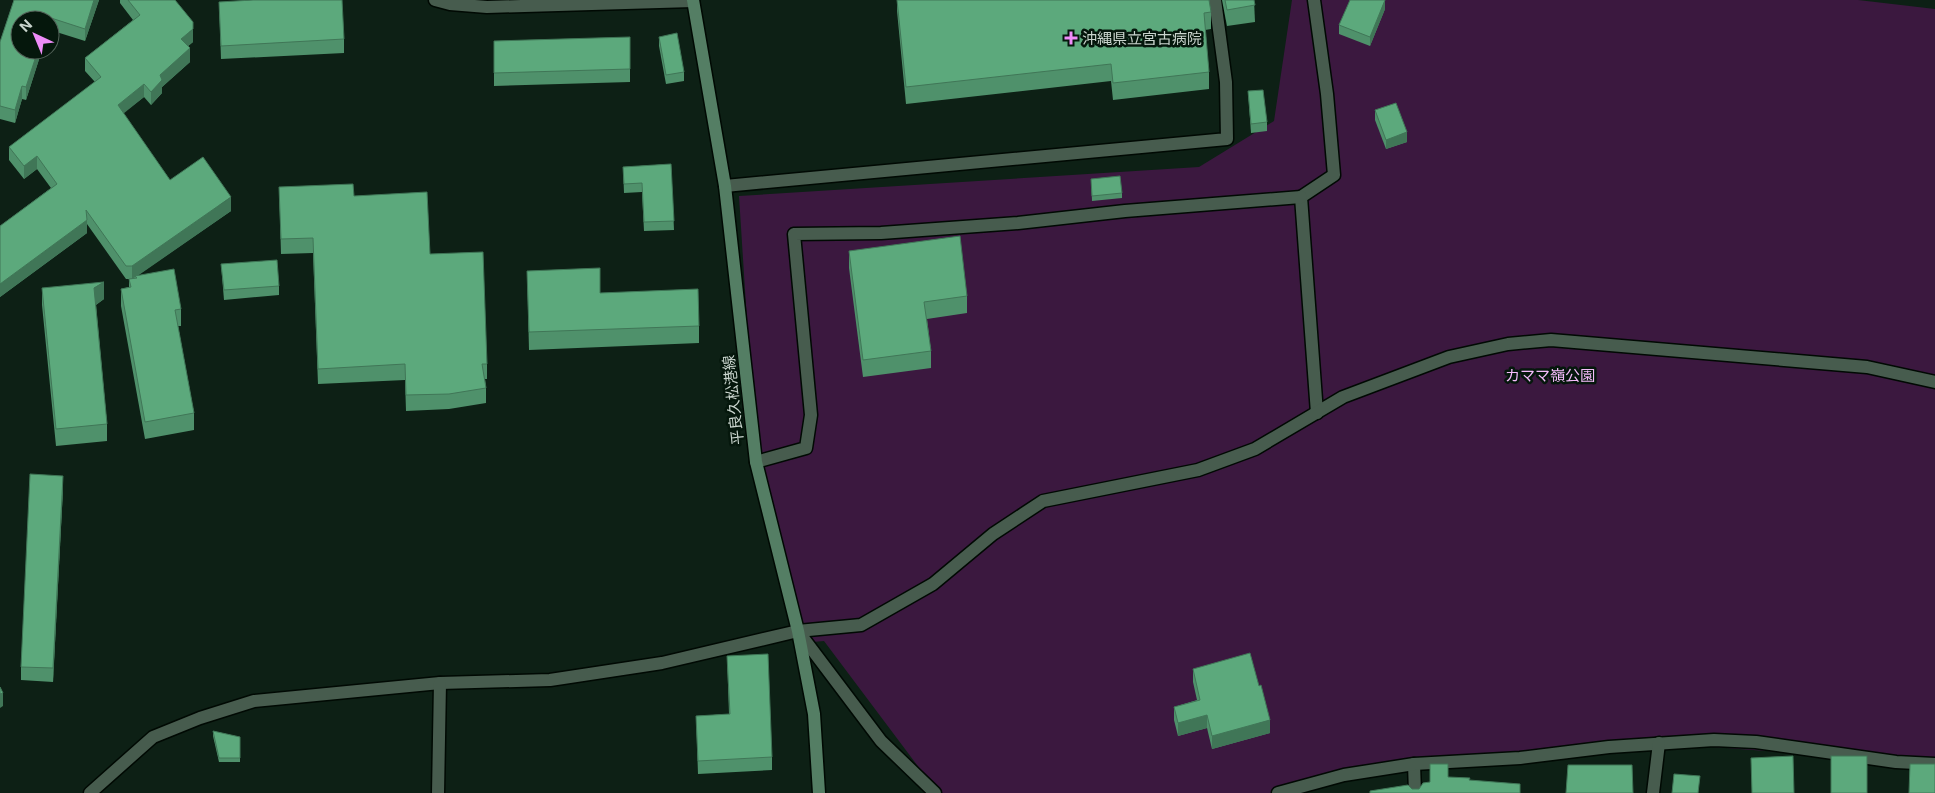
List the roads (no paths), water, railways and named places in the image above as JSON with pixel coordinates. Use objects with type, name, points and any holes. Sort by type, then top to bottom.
[{"type":"main road","name":"平良久松港線","points":[[693,0],[725,186],[756,462],[798,631],[814,714],[819,793]]},
{"type":"street","points":[[435,0],[450,4],[487,7],[693,0]]},
{"type":"street","points":[[725,186],[1227,139],[1226,82],[1215,0]]},
{"type":"street","points":[[756,462],[806,448],[811,414],[794,234],[881,234],[1301,197],[1334,175],[1327,94],[1314,0]]},
{"type":"street","points":[[1301,197],[1317,413]]},
{"type":"street","points":[[90,793],[153,737],[200,718],[254,701],[440,683],[550,680],[662,663],[798,631],[861,625],[933,584],[993,534],[1043,501],[1198,470],[1255,449],[1343,397],[1449,357],[1508,344],[1551,340],[1867,367],[1935,382]]},
{"type":"street","points":[[798,631],[880,741],[935,793]]},
{"type":"street","points":[[438,793],[440,683]]},
{"type":"street","points":[[1278,793],[1344,775],[1414,764],[1520,758],[1659,743],[1714,740],[1756,742],[1896,762],[1935,764]]},
{"type":"street","points":[[1653,793],[1659,743]]},
{"type":"street","points":[[1414,764],[1415,793]]},
{"type":"place","name":"沖縄県立宮古病院","points":[[1071,38]]},
{"type":"park label","name":"カママ嶺公園","points":[[1550,375]]}]
